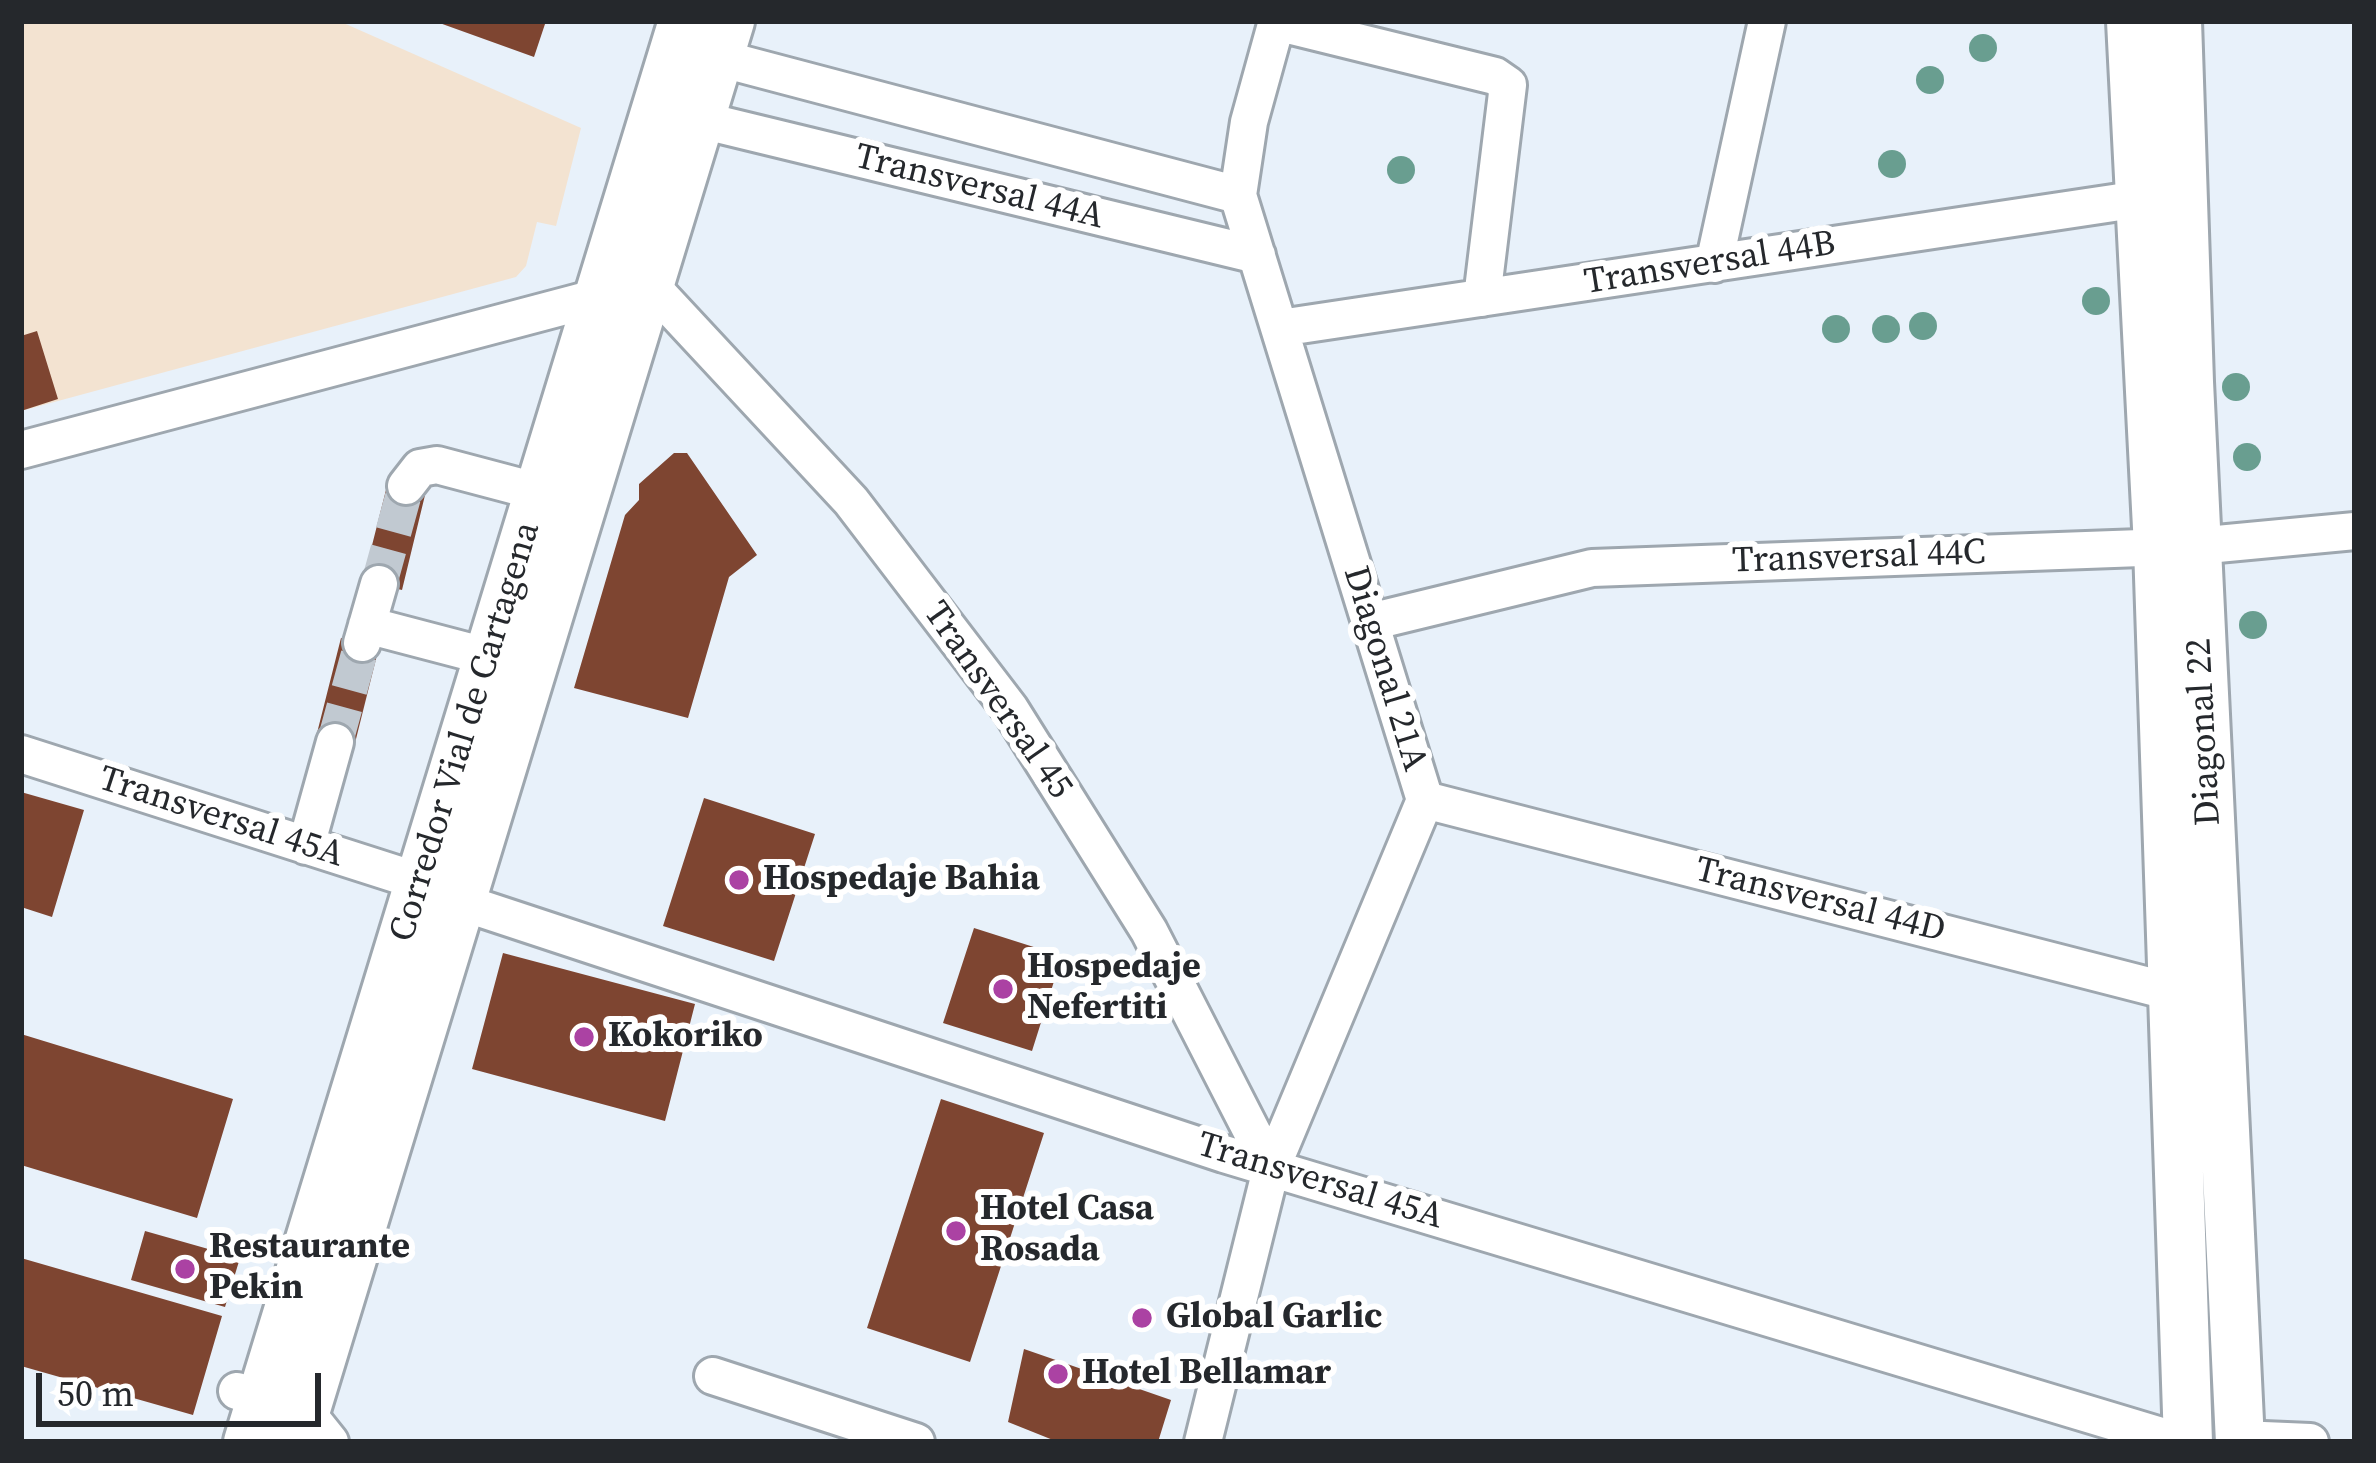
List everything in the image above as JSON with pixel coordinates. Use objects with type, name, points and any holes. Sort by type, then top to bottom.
[{"type":"main road","name":"Corredor Vial de Cartagena","points":[[280,1421],[464,903],[539,492],[683,21]]},
{"type":"main road","name":"Diagonal 22","points":[[2132,21],[2140,200],[2177,546]]},
{"type":"main road","name":"Diagonal 22","points":[[2177,21],[2177,546],[2195,992],[2240,1440]]},
{"type":"main road","name":"Corredor Vial de Cartagena","points":[[280,1421],[421,882],[511,663],[650,286],[725,39]]},
{"type":"main road","name":"Diagonal 22","points":[[2185,1442],[2195,992]]},
{"type":"street","points":[[1714,264],[1767,21]]},
{"type":"street","points":[[1277,22],[1495,76],[1508,85],[1482,298]]},
{"type":"street","name":"Diagonal 21A","points":[[1203,1442],[1271,1169],[1425,800],[1238,195],[1249,122],[1277,22]]},
{"type":"street","name":"Transversal 44A","points":[[725,39],[1238,195]]},
{"type":"street","name":"Transversal 44A","points":[[701,120],[1257,255]]},
{"type":"street","name":"Transversal 44B","points":[[1280,328],[2140,200]]},
{"type":"street","name":"Transversal 45","points":[[650,286],[851,501],[1010,709],[1149,931],[1271,1169]]},
{"type":"street","points":[[21,450],[598,297]]},
{"type":"street","points":[[406,486],[420,468],[437,465],[539,492]]},
{"type":"street","name":"Transversal 44C","points":[[1370,622],[1592,568],[2177,546],[2355,531]]},
{"type":"street","points":[[379,584],[365,634],[511,663]]},
{"type":"street","points":[[306,846],[335,742]]},
{"type":"street","name":"Transversal 45A","points":[[21,754],[421,882]]},
{"type":"street","name":"Transversal 44D","points":[[1425,800],[2195,992]]},
{"type":"street","name":"Transversal 45A","points":[[464,903],[1271,1169],[2185,1442]]},
{"type":"street","points":[[713,1376],[916,1442]]},
{"type":"street","points":[[2240,1440],[2310,1442]]},
{"type":"shaded area","points":[[21,21],[339,21],[581,128],[556,226],[537,222],[526,266],[516,277],[21,411]]},
{"type":"building","points":[[434,21],[546,21],[534,57]]},
{"type":"building","points":[[37,331],[58,399],[21,411],[21,336]]},
{"type":"building","points":[[674,453],[687,453],[757,555],[729,577],[688,718],[574,688],[625,515],[639,500],[639,484]]},
{"type":"building","points":[[388,482],[426,491],[402,590],[363,581]]},
{"type":"building","points":[[341,638],[379,647],[354,747],[316,737]]},
{"type":"building","points":[[21,792],[84,810],[52,917],[21,907]]},
{"type":"building","name":"Hospedaje Bahia","points":[[704,798],[815,834],[774,961],[663,926]]},
{"type":"building","name":"Hospedaje Nefertiti","points":[[974,928],[1062,956],[1032,1051],[943,1023]]},
{"type":"building","name":"Kokoriko","points":[[503,953],[695,1004],[665,1121],[472,1069]]},
{"type":"building","points":[[21,1034],[233,1099],[197,1218],[21,1165]]},
{"type":"building","name":"Hotel Casa Rosada","points":[[941,1099],[1044,1133],[970,1362],[867,1328]]},
{"type":"building","name":"Restaurante Pekin","points":[[145,1231],[240,1258],[225,1307],[131,1280]]},
{"type":"building","points":[[21,1258],[222,1316],[193,1415],[21,1366]]},
{"type":"building","name":"Hotel Bellamar","points":[[1024,1349],[1171,1400],[1158,1442],[1058,1442],[1008,1422]]},
{"type":"tunnel","points":[[379,584],[406,486]]},
{"type":"tunnel","points":[[335,742],[362,643]]},
{"type":"place","name":"Hospedaje Bahia","points":[[739,880]]},
{"type":"place","name":"Hospedaje Nefertiti","points":[[1003,989]]},
{"type":"place","name":"Kokoriko","points":[[584,1037]]},
{"type":"place","name":"Hotel Casa Rosada","points":[[956,1231]]},
{"type":"place","name":"Restaurante Pekin","points":[[185,1269]]},
{"type":"place","name":"Global Garlic","points":[[1142,1318]]},
{"type":"place","name":"Hotel Bellamar","points":[[1058,1374]]}]
